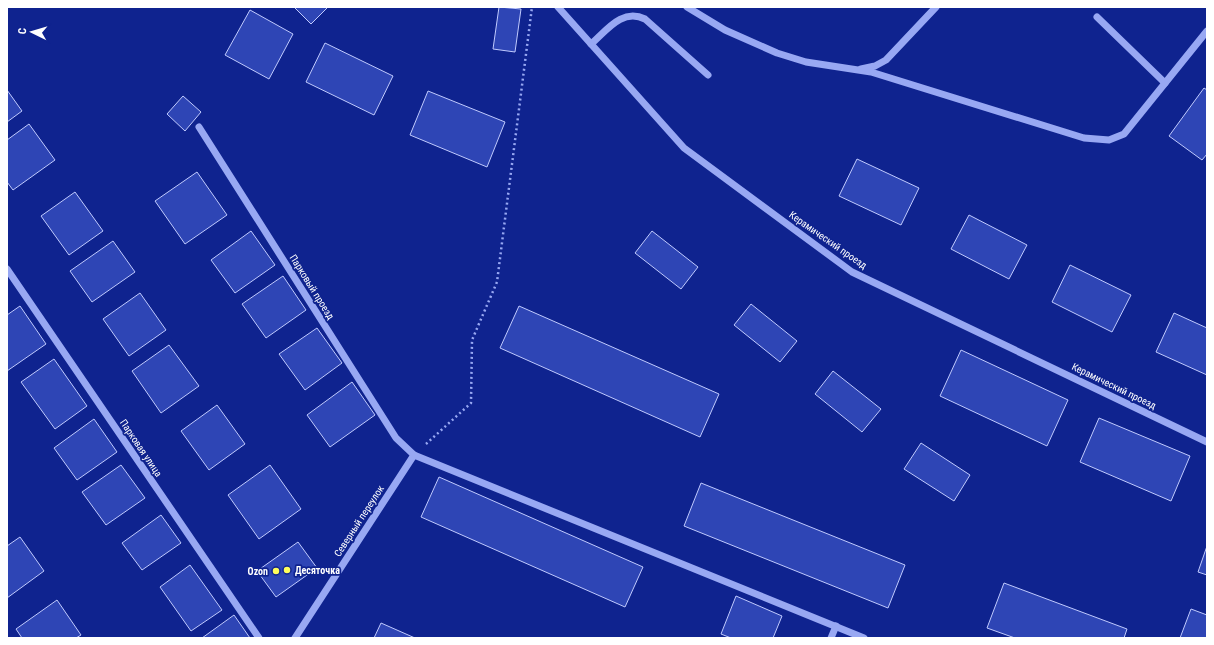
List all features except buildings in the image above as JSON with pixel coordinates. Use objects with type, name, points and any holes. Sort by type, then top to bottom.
[{"type":"street","name":"Керамический проезд","points":[[558,7],[684,148],[852,272],[1207,442]]},
{"type":"street","points":[[687,7],[725,30],[777,53],[806,62],[870,72],[1084,138],[1109,140],[1124,134],[1207,31]]},
{"type":"street","points":[[853,70],[875,66],[886,60],[936,7]]},
{"type":"street","points":[[591,44],[618,20],[626,16],[636,15],[645,19],[708,75]]},
{"type":"street","points":[[1097,17],[1165,83]]},
{"type":"street","name":"Парковый проезд","points":[[199,127],[396,438],[414,455]]},
{"type":"street","name":"Парковая улица","points":[[7,269],[259,638]]},
{"type":"street","points":[[414,455],[864,638]]},
{"type":"street","name":"Северный переулок","points":[[295,638],[414,455]]},
{"type":"street","points":[[831,638],[836,626]]},
{"type":"path","points":[[414,455],[471,404],[472,340],[497,282],[532,7]]},
{"type":"place","name":"Десяточка","points":[[287,570]]},
{"type":"place","name":"Ozon","points":[[276,571]]}]
